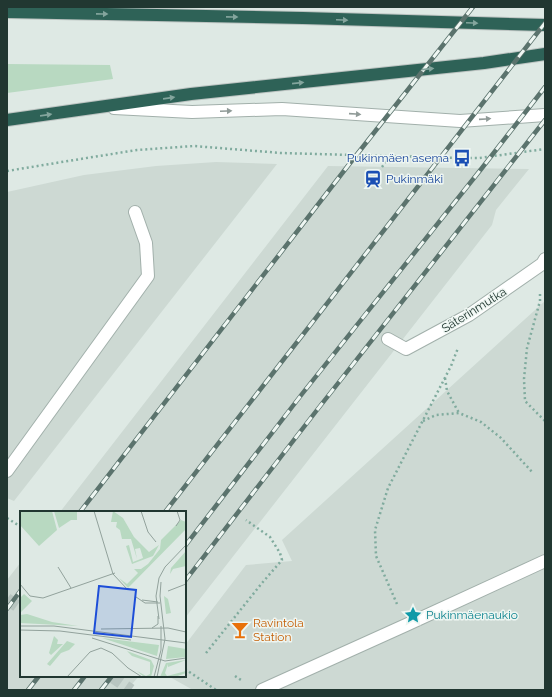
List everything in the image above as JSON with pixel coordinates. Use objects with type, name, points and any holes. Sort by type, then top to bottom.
[{"type":"highway","points":[[7,12],[545,25]]},
{"type":"highway","points":[[7,120],[191,94],[484,63],[545,54]]},
{"type":"street","points":[[103,107],[192,112],[282,109],[460,121],[545,115]]},
{"type":"street","points":[[7,471],[148,276],[146,243],[135,212]]},
{"type":"street","name":"Säterinmutka","points":[[393,342],[406,349],[469,315],[543,262]]},
{"type":"street","points":[[262,690],[545,561]]},
{"type":"path","points":[[7,172],[137,150],[194,146],[282,153],[462,158],[545,149]]},
{"type":"path","points":[[382,167],[390,156]]},
{"type":"path","points":[[543,262],[540,301],[526,348],[524,379],[526,401],[545,421]]},
{"type":"path","points":[[406,625],[376,556],[375,530],[388,488],[451,366],[469,315]]},
{"type":"path","points":[[445,378],[447,391],[459,412]]},
{"type":"path","points":[[423,421],[436,416],[459,412],[481,422],[501,438],[533,473]]},
{"type":"path","points":[[7,518],[20,527]]},
{"type":"path","points":[[206,653],[282,560],[280,553],[270,537],[246,520]]},
{"type":"path","points":[[186,670],[216,690]]},
{"type":"shaded area","points":[[216,162],[277,164],[14,501],[7,498],[7,192],[84,175],[156,166]]},
{"type":"shaded area","points":[[328,166],[529,169],[496,210],[492,225],[186,617],[186,511],[61,511]]},
{"type":"shaded area","points":[[545,301],[545,690],[193,690],[170,677],[186,677],[186,644],[246,565],[292,561],[282,540]]},
{"type":"shaded area","points":[[20,563],[20,677],[138,677],[127,690],[7,690],[7,580]]},
{"type":"green space","points":[[7,64],[110,65],[113,79],[7,93]]},
{"type":"tunnel","points":[[7,599],[20,608]]},
{"type":"tunnel","points":[[112,677],[131,690]]},
{"type":"railway","points":[[81,511],[473,7]]},
{"type":"railway","points":[[166,511],[545,23]]},
{"type":"railway","points":[[186,545],[302,394],[545,87]]},
{"type":"railway","points":[[186,580],[317,410],[545,120]]},
{"type":"railway","points":[[7,609],[20,591]]},
{"type":"railway","points":[[28,690],[38,677]]},
{"type":"railway","points":[[74,690],[84,677]]},
{"type":"railway","points":[[101,690],[111,677]]},
{"type":"place","name":"Pukinmäen asema","points":[[462,158]]},
{"type":"place","name":"Pukinmäki","points":[[373,179]]},
{"type":"place","name":"Pukinmäenaukio","points":[[413,615]]},
{"type":"place","name":"Ravintola Station","points":[[240,630]]}]
